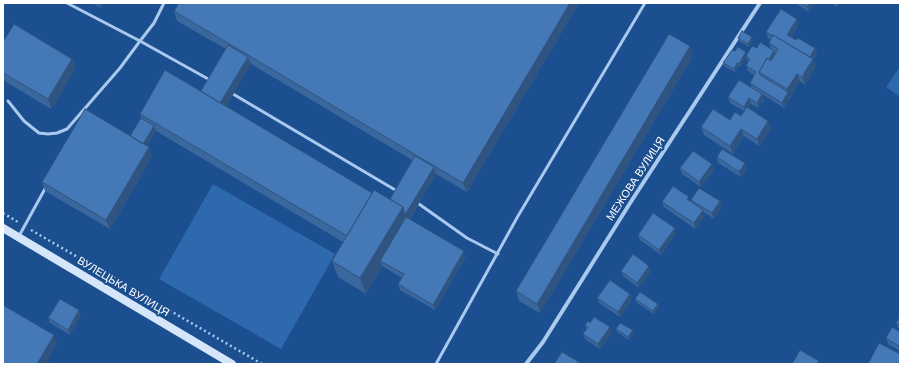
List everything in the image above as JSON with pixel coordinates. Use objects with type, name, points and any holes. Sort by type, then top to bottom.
[{"type":"street","name":"МЕЖОВА ВУЛИЦЯ","points":[[526,364],[543,342],[632,200],[760,3]]},
{"type":"street","name":"ВУЛЕЦЬКА ВУЛИЦЯ","points":[[3,228],[232,364]]},
{"type":"lane","points":[[66,3],[140,41],[214,82]]},
{"type":"lane","points":[[8,101],[24,120],[39,133],[57,133],[67,129],[120,68],[154,22],[164,3]]},
{"type":"lane","points":[[436,364],[567,132],[645,3]]},
{"type":"lane","points":[[234,94],[400,193]]},
{"type":"lane","points":[[18,238],[49,180]]},
{"type":"lane","points":[[419,204],[467,238],[498,254]]},
{"type":"path","points":[[3,213],[262,364]]},
{"type":"shaded area","points":[[900,67],[900,97],[886,87]]},
{"type":"shaded area","points":[[213,184],[335,254],[281,349],[159,279]]},
{"type":"building","points":[[179,3],[570,3],[463,183],[174,11]]},
{"type":"building","points":[[801,3],[809,3],[807,7]]},
{"type":"building","points":[[781,9],[797,19],[787,35],[796,40],[798,38],[815,48],[810,57],[766,32]]},
{"type":"building","points":[[14,24],[72,59],[48,99],[3,73],[3,42]]},
{"type":"building","points":[[742,31],[752,37],[748,44],[738,38]]},
{"type":"building","points":[[669,34],[690,46],[537,304],[516,291]]},
{"type":"building","points":[[773,35],[813,59],[802,77],[797,74],[787,89],[759,72],[767,58],[771,61],[778,49],[769,43]]},
{"type":"building","points":[[760,42],[774,51],[769,59],[767,58],[759,72],[760,75],[788,92],[782,103],[750,83],[756,72],[746,66],[750,59],[746,56],[752,46],[757,48]]},
{"type":"building","points":[[228,45],[248,57],[220,103],[201,91]]},
{"type":"building","points":[[738,47],[746,52],[739,64],[737,63],[734,69],[723,63],[732,50],[735,51]]},
{"type":"building","points":[[165,70],[372,193],[347,236],[140,114]]},
{"type":"building","points":[[739,80],[762,94],[757,103],[749,98],[744,107],[728,97]]},
{"type":"building","points":[[747,107],[768,121],[757,139],[741,129],[730,146],[701,127],[713,109],[730,120],[735,112],[741,116]]},
{"type":"building","points":[[85,109],[149,147],[106,220],[42,182]]},
{"type":"building","points":[[141,118],[154,126],[143,144],[130,136]]},
{"type":"building","points":[[722,149],[745,163],[739,172],[717,157]]},
{"type":"building","points":[[693,151],[712,164],[699,182],[680,168]]},
{"type":"building","points":[[415,156],[434,167],[405,215],[403,207],[390,199]]},
{"type":"building","points":[[673,186],[689,197],[687,199],[703,210],[694,223],[662,202]]},
{"type":"building","points":[[699,188],[720,201],[712,213],[691,200]]},
{"type":"building","points":[[374,190],[403,207],[360,278],[332,261]]},
{"type":"building","points":[[653,213],[675,228],[659,250],[638,235]]},
{"type":"building","points":[[406,217],[464,251],[433,305],[398,284],[404,274],[380,261]]},
{"type":"building","points":[[633,254],[649,266],[637,283],[621,271]]},
{"type":"building","points":[[610,280],[630,294],[618,312],[597,298]]},
{"type":"building","points":[[640,292],[658,304],[653,311],[635,299]]},
{"type":"building","points":[[60,299],[79,310],[68,330],[48,318]]},
{"type":"building","points":[[3,305],[54,335],[37,364],[3,364]]},
{"type":"building","points":[[900,316],[900,325],[896,323]]},
{"type":"building","points":[[594,317],[610,327],[598,344],[583,334],[588,327],[585,325],[588,321],[590,323]]},
{"type":"building","points":[[620,323],[633,330],[628,337],[616,329]]},
{"type":"building","points":[[892,327],[900,332],[900,347],[886,338]]},
{"type":"building","points":[[879,343],[900,354],[900,364],[868,364]]},
{"type":"building","points":[[800,350],[819,361],[817,364],[792,364]]},
{"type":"building","points":[[562,352],[582,364],[554,364]]}]
